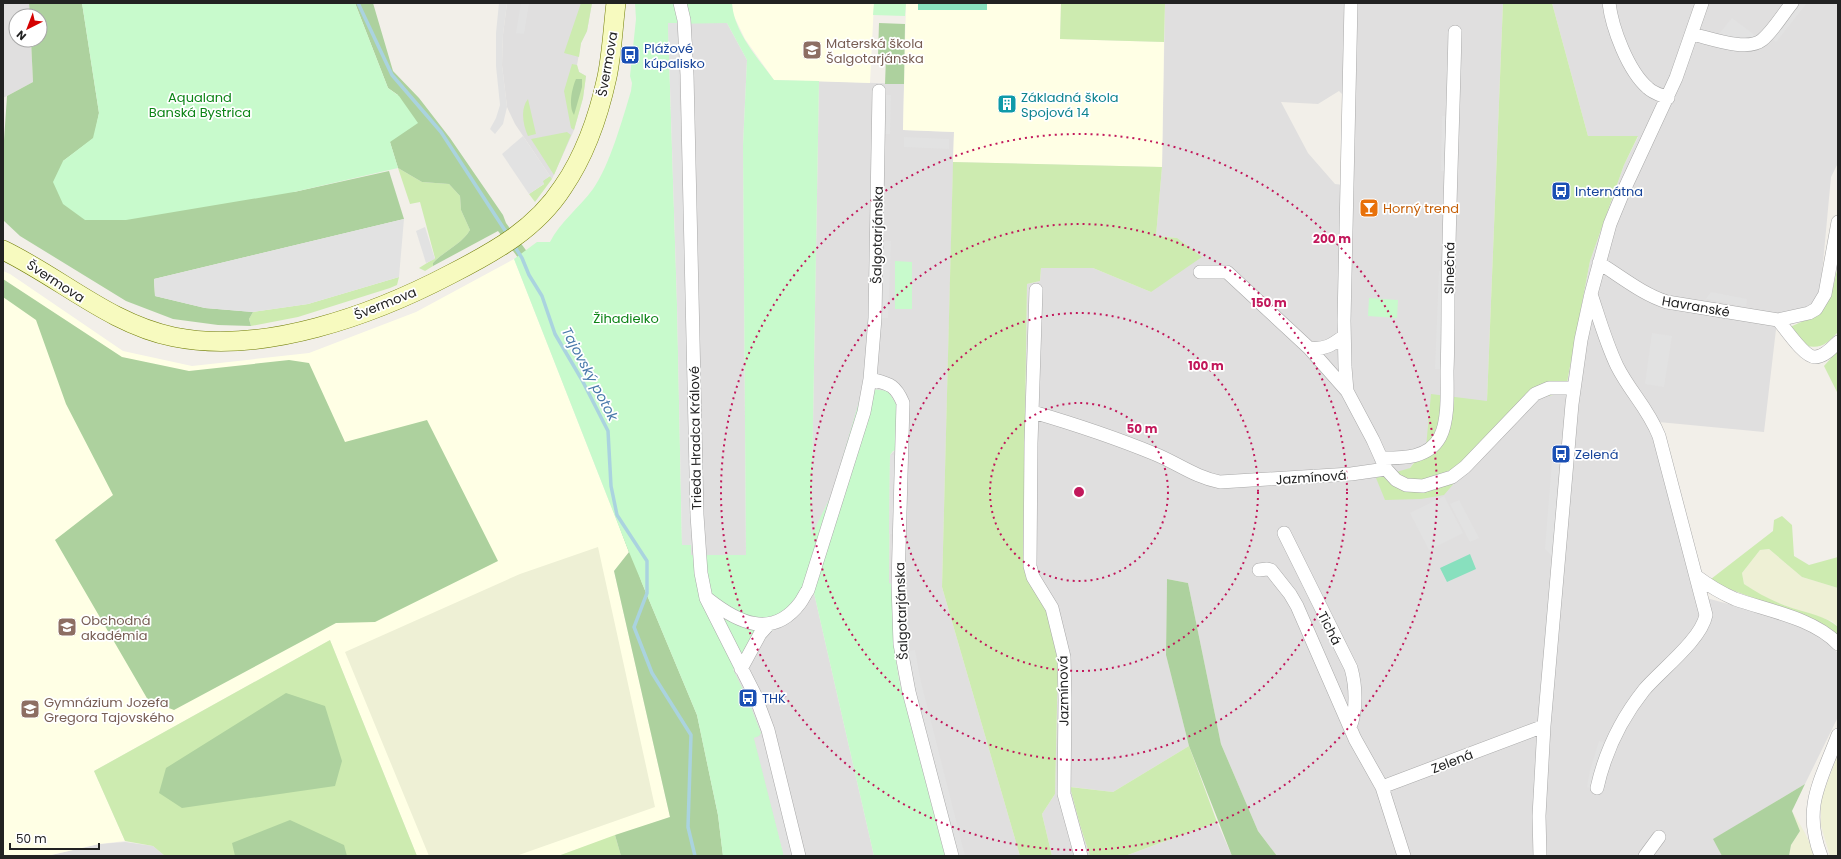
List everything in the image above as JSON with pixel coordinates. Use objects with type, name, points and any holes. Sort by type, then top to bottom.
[{"type":"street","name":"Švermova","points":[[3,250],[27,261],[95,305],[142,328],[176,337],[226,340],[255,339],[290,333],[357,315],[414,292],[490,254],[539,218],[550,206],[575,167],[600,104],[607,75],[616,3]]},
{"type":"street","name":"Trieda Hradca Králové","points":[[680,3],[684,20],[687,74],[697,515],[701,573],[706,598],[755,695],[768,730],[799,856]]},
{"type":"street","points":[[1347,391],[1344,336],[1352,3]]},
{"type":"street","points":[[1609,3],[1613,26],[1636,72],[1649,89],[1668,98]]},
{"type":"street","points":[[1540,856],[1539,793],[1544,726],[1574,388],[1582,340],[1591,294],[1610,224],[1624,190],[1668,98],[1702,3]]},
{"type":"street","points":[[1692,34],[1742,45],[1754,44],[1762,40],[1792,3]]},
{"type":"street","name":"Slnečná","points":[[1383,463],[1413,457],[1423,453],[1439,438],[1444,427],[1447,396],[1449,244],[1455,32]]},
{"type":"street","name":"Šalgotarjánska","points":[[706,598],[725,612],[744,622],[769,624],[789,614],[800,603],[808,590],[864,412],[870,379],[874,325],[879,91]]},
{"type":"street","name":"Havranské","points":[[1599,263],[1642,292],[1654,298],[1668,302],[1778,320],[1809,313],[1816,308],[1821,301],[1825,294],[1830,274],[1838,222]]},
{"type":"street","points":[[1200,272],[1226,272],[1309,348],[1347,391],[1373,440],[1383,463],[1396,480],[1406,485],[1423,486],[1452,477],[1465,467],[1535,394],[1549,388],[1574,388]]},
{"type":"street","name":"Jazmínová","points":[[1036,290],[1030,566],[1033,578],[1052,608],[1064,656],[1066,700],[1064,794],[1081,856]]},
{"type":"street","points":[[1591,294],[1604,334],[1617,366],[1626,383],[1653,420],[1659,436],[1705,610],[1702,628],[1645,689],[1634,703],[1612,740],[1602,767],[1597,788]]},
{"type":"street","points":[[1778,320],[1805,352],[1813,357],[1821,356],[1838,342]]},
{"type":"street","points":[[1309,348],[1320,350],[1331,346],[1344,336]]},
{"type":"street","name":"Šalgotarjánska","points":[[870,379],[889,384],[898,391],[903,403],[898,584],[900,644],[909,692],[952,856]]},
{"type":"street","name":"Jazmínová","points":[[1033,412],[1062,420],[1145,450],[1204,478],[1220,482],[1335,475],[1383,463]]},
{"type":"street","name":"Tichá","points":[[1284,533],[1351,668],[1353,675],[1355,711],[1350,727]]},
{"type":"street","name":"Tichá","points":[[1259,570],[1271,570],[1290,594],[1297,606],[1350,727],[1382,787],[1404,856]]},
{"type":"street","points":[[1696,576],[1714,589],[1734,598],[1820,629],[1838,644]]},
{"type":"street","name":"Šalgotarjánska","points":[[741,669],[760,634],[769,624]]},
{"type":"street","name":"Zelená","points":[[1382,787],[1544,726]]},
{"type":"street","points":[[1821,856],[1812,826],[1814,799],[1838,735]]},
{"type":"street","points":[[1644,856],[1659,837]]},
{"type":"shaded area","points":[[3,3],[29,3],[29,8],[8,8],[8,48],[31,48],[33,82],[3,98]]},
{"type":"shaded area","points":[[499,3],[507,3],[503,34],[502,65],[507,107],[503,124],[495,134],[490,129],[496,118],[500,105],[496,66],[496,33]]},
{"type":"shaded area","points":[[507,3],[592,3],[587,31],[581,43],[577,65],[579,72],[586,76],[583,98],[574,130],[552,179],[515,124],[507,107],[502,65],[503,34]]},
{"type":"shaded area","points":[[521,3],[529,3],[524,34],[516,33]]},
{"type":"shaded area","name":"Materská škola Šalgotarjánska","points":[[732,3],[874,3],[870,83],[774,80],[745,39],[733,14]]},
{"type":"shaded area","points":[[906,3],[1061,3],[1060,39],[1164,42],[1162,167],[953,162],[954,132],[903,130]]},
{"type":"shaded area","points":[[1165,3],[1503,3],[1487,401],[1426,447],[1385,500],[1525,400],[1565,393],[1590,261],[1624,165],[1638,137],[1588,136],[1552,3],[1838,3],[1838,163],[1831,177],[1820,295],[1810,310],[1777,321],[1764,432],[1648,421],[1703,597],[1779,618],[1815,631],[1838,653],[1838,717],[1805,784],[1714,839],[1722,856],[1277,856],[1258,831],[1221,744],[1188,583],[1167,579],[1166,655],[1189,746],[1113,792],[1071,787],[1080,825],[1090,856],[1052,856],[1042,814],[1055,794],[1058,663],[1028,580],[1023,556],[1027,284],[1040,281],[1041,268],[1093,268],[1151,292],[1177,238],[1156,236],[1162,167]],"holes":[[[1339,91],[1344,96],[1344,185],[1335,184],[1308,153],[1281,102],[1318,104]]]},
{"type":"shaded area","points":[[1797,3],[1807,3],[1776,42],[1770,37]]},
{"type":"shaded area","points":[[1732,18],[1757,37],[1748,39],[1718,35]]},
{"type":"shaded area","points":[[668,23],[727,23],[747,60],[743,145],[746,555],[691,555]]},
{"type":"shaded area","points":[[668,23],[677,23],[686,304],[691,545],[682,545],[677,304]]},
{"type":"shaded area","points":[[819,81],[904,84],[903,130],[954,132],[942,587],[1020,856],[945,856],[899,680],[895,654],[892,584],[889,584],[890,455],[896,449],[896,404],[888,391],[832,494],[811,538]]},
{"type":"shaded area","points":[[883,95],[891,95],[890,134],[882,134]]},
{"type":"shaded area","points":[[1442,116],[1450,116],[1449,171],[1441,171]]},
{"type":"shaded area","points":[[523,136],[550,176],[543,181],[544,184],[529,194],[502,154]]},
{"type":"shaded area","points":[[904,137],[949,139],[949,149],[904,147]]},
{"type":"shaded area","points":[[404,219],[399,277],[308,304],[253,312],[205,308],[155,296],[154,279]]},
{"type":"shaded area","points":[[425,227],[435,259],[426,263],[416,231]]},
{"type":"shaded area","points":[[883,241],[891,241],[888,318],[881,318]]},
{"type":"shaded area","points":[[514,259],[629,552],[614,571],[670,817],[558,856],[417,856],[330,640],[94,771],[125,841],[99,844],[47,856],[3,856],[3,271],[10,274],[123,351],[192,366],[309,353],[416,312]]},
{"type":"shaded area","points":[[1439,271],[1446,272],[1442,369],[1435,369]]},
{"type":"shaded area","points":[[1711,292],[1747,299],[1746,307],[1706,299]]},
{"type":"shaded area","points":[[1652,333],[1672,336],[1664,387],[1645,384]]},
{"type":"shaded area","points":[[890,455],[897,455],[897,534],[889,534]]},
{"type":"shaded area","points":[[1560,458],[1552,556],[1545,549],[1552,461]]},
{"type":"shaded area","points":[[1444,496],[1463,533],[1429,550],[1410,513]]},
{"type":"shaded area","points":[[1459,500],[1479,538],[1470,542],[1450,504]]},
{"type":"shaded area","points":[[598,547],[655,807],[516,856],[429,856],[345,652],[520,574]]},
{"type":"shaded area","points":[[1769,549],[1802,577],[1838,588],[1838,627],[1832,621],[1791,608],[1760,595],[1744,584],[1742,573],[1760,550]]},
{"type":"shaded area","points":[[814,593],[874,856],[784,856],[733,669],[753,660],[760,645],[771,631],[795,618]]},
{"type":"shaded area","points":[[915,650],[920,678],[965,856],[957,856],[917,698],[908,651]]},
{"type":"shaded area","points":[[762,736],[792,856],[784,856],[754,738]]},
{"type":"shaded area","points":[[1599,741],[1608,743],[1594,788],[1587,787],[1590,771]]},
{"type":"shaded area","points":[[1838,754],[1838,856],[1830,856],[1821,826],[1821,799]]},
{"type":"shaded area","points":[[1792,811],[1816,856],[1789,856],[1791,845],[1800,831]]},
{"type":"shaded area","points":[[1217,822],[1232,856],[1125,856]]},
{"type":"shaded area","points":[[125,842],[153,846],[165,856],[47,856],[99,844]]},
{"type":"green space","points":[[29,3],[82,3],[99,113],[94,138],[63,161],[294,192],[389,171],[404,219],[154,279],[155,296],[205,308],[253,312],[249,319],[251,326],[218,325],[173,319],[126,301],[20,236],[3,220],[3,155],[7,96],[33,82],[31,48],[48,48],[48,8],[29,8]]},
{"type":"green space","name":"Aqualand Banská Bystrica","points":[[82,3],[355,3],[388,88],[399,96],[418,123],[390,142],[398,168],[294,192],[126,220],[85,220],[63,204],[53,182],[63,161],[93,138],[99,113]]},
{"type":"green space","points":[[355,3],[373,3],[393,71],[419,98],[450,138],[503,215],[506,223],[528,253],[642,583],[697,715],[718,815],[723,856],[621,856],[615,835],[670,817],[614,571],[629,552],[519,259],[498,231],[433,266],[433,263],[467,235],[470,230],[461,210],[460,196],[449,184],[422,182],[398,168],[390,142],[398,95],[388,88]]},
{"type":"green space","points":[[581,3],[592,3],[587,31],[581,43],[579,57],[564,53]]},
{"type":"green space","name":"Žihadielko","points":[[635,3],[732,3],[737,24],[747,44],[774,80],[819,81],[811,536],[832,494],[863,388],[888,391],[896,404],[896,450],[890,455],[889,583],[892,584],[895,654],[899,680],[945,856],[874,856],[814,593],[795,618],[771,631],[760,645],[753,660],[733,669],[749,702],[761,733],[759,736],[754,738],[784,856],[723,856],[718,815],[697,715],[629,552],[514,259],[537,242],[550,242],[564,221],[588,196],[599,180],[615,142],[631,91],[632,83],[630,76],[636,19]],"holes":[[[727,23],[747,60],[743,145],[746,555],[691,555],[691,545],[682,545],[677,304],[668,24]]]},
{"type":"green space","points":[[874,3],[906,3],[905,16],[873,15]]},
{"type":"green space","points":[[918,3],[987,3],[987,10],[918,10]]},
{"type":"green space","points":[[1061,3],[1165,3],[1164,42],[1060,39]]},
{"type":"green space","points":[[1503,3],[1552,3],[1588,136],[1638,136],[1624,165],[1590,261],[1565,393],[1525,400],[1444,495],[1421,499],[1385,500],[1376,478],[1410,468],[1426,447],[1431,394],[1487,401]]},
{"type":"green space","points":[[879,23],[905,24],[904,84],[885,84],[886,57],[878,56]]},
{"type":"green space","points":[[572,64],[577,65],[579,72],[586,76],[583,98],[574,130],[571,128],[564,91]]},
{"type":"green space","points":[[576,79],[582,79],[582,87],[574,115],[571,102],[573,87]]},
{"type":"green space","points":[[528,99],[536,134],[528,136],[523,112],[525,103]]},
{"type":"green space","points":[[567,132],[571,135],[554,175],[531,139]]},
{"type":"green space","points":[[953,162],[1162,167],[1156,236],[1177,238],[1202,257],[1151,292],[1093,268],[1041,268],[1040,281],[1027,284],[1023,556],[1028,580],[1048,613],[1058,663],[1055,794],[1042,814],[1052,856],[1020,856],[942,587]]},
{"type":"green space","points":[[398,168],[422,182],[449,184],[460,196],[461,210],[470,230],[458,243],[437,259],[433,263],[433,266],[425,271],[419,268],[435,258],[420,202],[410,204]]},
{"type":"green space","points":[[550,176],[552,179],[535,202],[529,194],[544,184],[542,181]]},
{"type":"green space","points":[[895,261],[912,262],[912,309],[895,309]]},
{"type":"green space","points":[[1838,265],[1838,332],[1821,346],[1806,346],[1790,327],[1813,316],[1826,305],[1833,289]]},
{"type":"green space","points":[[399,277],[397,285],[390,288],[298,317],[251,326],[249,319],[253,312],[308,304]]},
{"type":"green space","points":[[3,279],[122,357],[189,371],[289,360],[309,363],[345,442],[427,420],[498,561],[375,622],[336,623],[174,710],[148,700],[55,540],[113,495],[66,404],[36,320],[3,297]]},
{"type":"green space","points":[[1369,298],[1398,300],[1397,318],[1368,316]]},
{"type":"green space","points":[[1838,350],[1838,394],[1824,366]]},
{"type":"green space","points":[[1782,516],[1792,525],[1794,556],[1809,565],[1838,557],[1838,588],[1802,577],[1769,549],[1760,550],[1742,573],[1744,584],[1779,603],[1828,620],[1838,627],[1838,636],[1821,623],[1721,586],[1711,579],[1773,531],[1774,520]]},
{"type":"green space","points":[[1470,554],[1476,569],[1447,582],[1440,568]]},
{"type":"green space","points":[[1167,579],[1188,583],[1221,744],[1258,831],[1277,856],[1232,856],[1189,746],[1166,655]]},
{"type":"green space","points":[[330,640],[417,856],[165,856],[153,846],[125,841],[94,771]]},
{"type":"green space","points":[[286,693],[325,706],[342,761],[335,786],[182,808],[159,793],[166,768]]},
{"type":"green space","points":[[1189,746],[1217,822],[1125,856],[1090,856],[1070,787],[1113,792]]},
{"type":"green space","points":[[1805,784],[1792,811],[1800,831],[1791,845],[1789,856],[1722,856],[1713,839]]},
{"type":"green space","points":[[290,820],[344,845],[347,856],[235,856],[232,843]]},
{"type":"green space","points":[[615,835],[621,856],[558,856]]},
{"type":"waterway","name":"Tajovský potok","points":[[358,3],[392,75],[441,132],[508,235]]},
{"type":"waterway","name":"Tajovský potok","points":[[513,244],[542,296],[555,334],[582,380],[608,431],[611,486],[617,515],[647,561],[647,593],[634,627],[652,673],[691,735],[688,827],[695,856]]},
{"type":"place","name":"Materská škola Šalgotarjánska","points":[[812,50]]},
{"type":"place","name":"Plážové kúpalisko","points":[[630,55]]},
{"type":"place","name":"Základná škola Spojová 14","points":[[1007,104]]},
{"type":"place","name":"Internátna","points":[[1561,191]]},
{"type":"place","name":"Horný trend","points":[[1369,208]]},
{"type":"place","name":"Zelená","points":[[1561,454]]},
{"type":"place","name":"Obchodná akadémia","points":[[67,627]]},
{"type":"place","name":"THK","points":[[748,698]]},
{"type":"place","name":"Gymnázium Jozefa Gregora Tajovského","points":[[30,709]]}]
